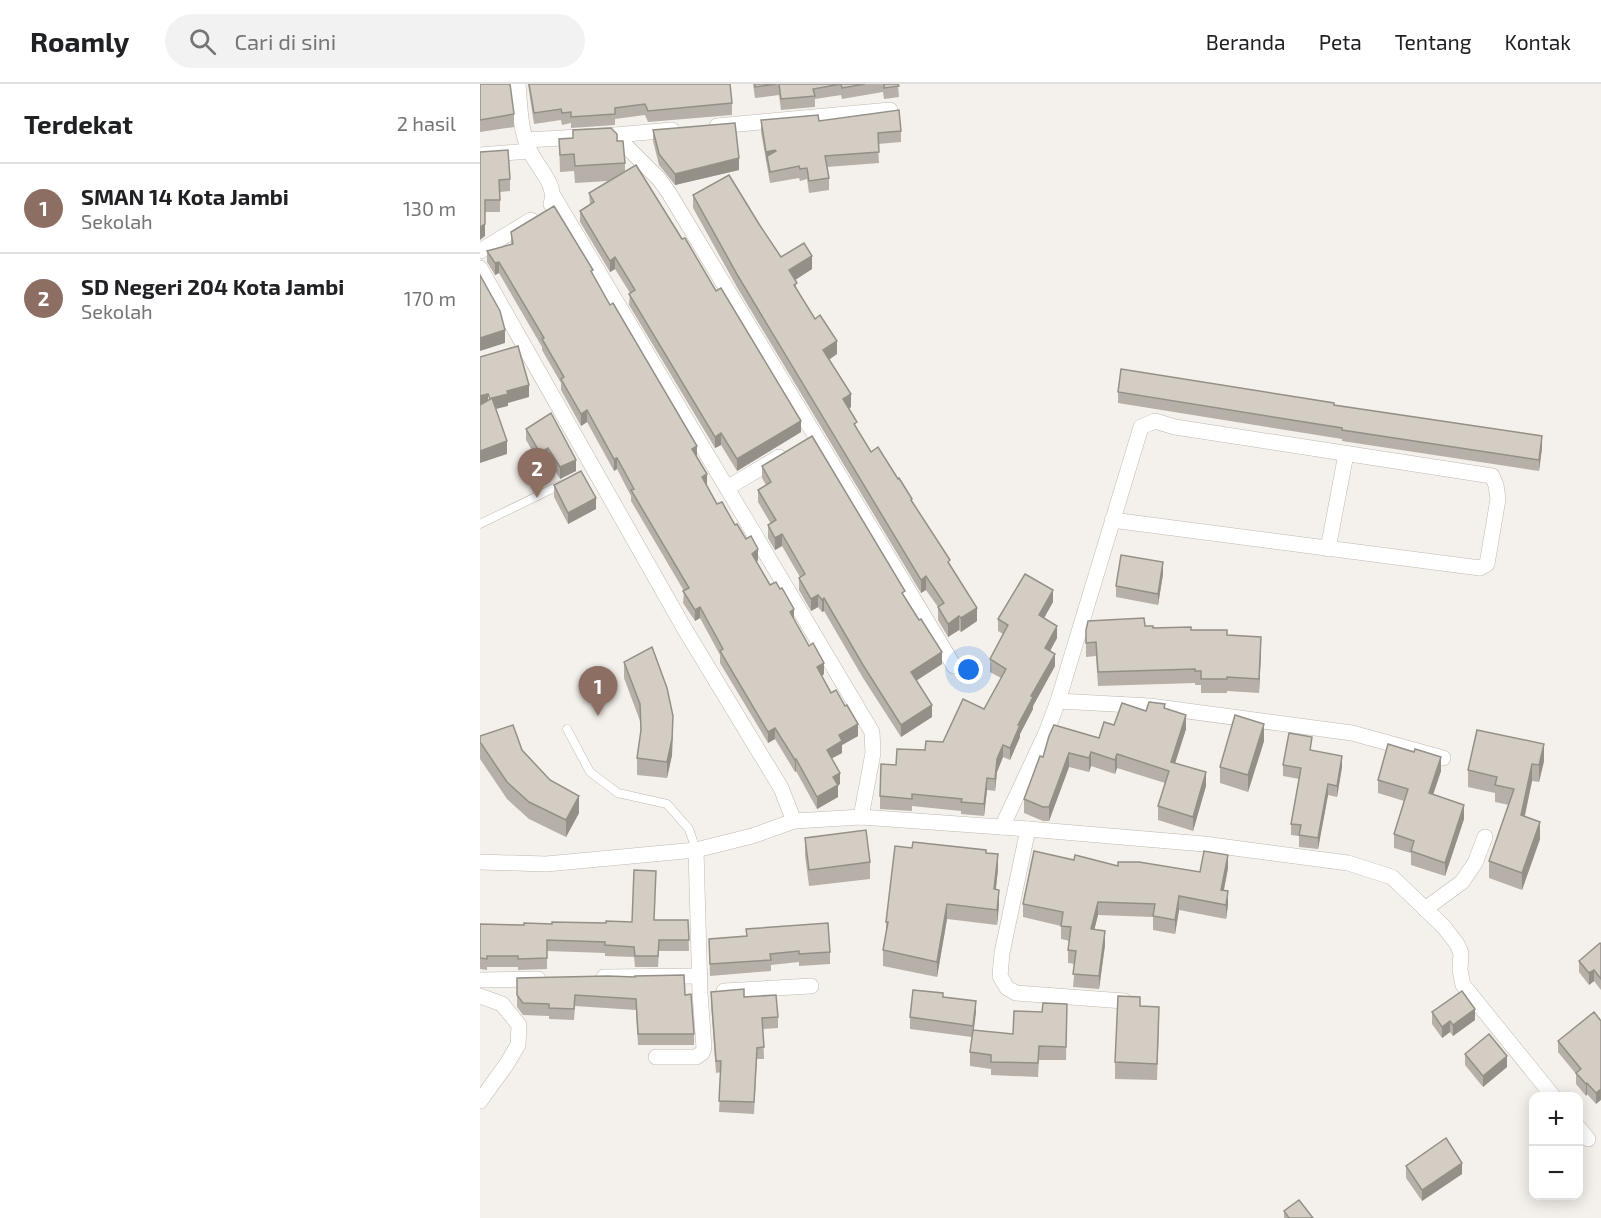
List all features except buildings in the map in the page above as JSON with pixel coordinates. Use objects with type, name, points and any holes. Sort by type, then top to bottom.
[{"type":"street","points":[[518,84],[527,146],[551,187],[554,197],[872,732],[873,753],[861,817]]},
{"type":"street","points":[[480,155],[527,146],[615,135],[890,110]]},
{"type":"street","points":[[615,135],[659,179],[669,193],[805,441],[954,666]]},
{"type":"street","points":[[480,251],[550,209],[554,197]]},
{"type":"street","points":[[480,268],[519,348],[589,471],[781,789],[794,821]]},
{"type":"street","points":[[1002,827],[1046,733],[1058,701],[1112,520],[1141,427],[1155,421],[1175,427],[1492,476],[1498,499],[1488,564],[1480,568],[1112,520]]},
{"type":"street","points":[[728,488],[805,441]]},
{"type":"street","points":[[1328,549],[1346,454]]},
{"type":"street","points":[[1058,701],[1150,706],[1352,734],[1443,758]]},
{"type":"street","points":[[480,862],[546,864],[696,850],[752,836],[794,821],[861,817],[1204,844],[1348,863],[1392,877],[1444,927],[1461,953],[1460,970],[1463,985],[1550,1092]]},
{"type":"street","points":[[1028,829],[1002,953],[1000,976],[1007,988],[1016,993],[1124,1001]]},
{"type":"street","points":[[1425,909],[1462,882],[1475,863],[1485,837]]},
{"type":"street","points":[[656,1057],[696,1057],[702,1053],[704,1048],[696,850]]},
{"type":"street","points":[[593,978],[700,976]]},
{"type":"street","points":[[480,980],[557,978]]},
{"type":"street","points":[[700,993],[811,986]]},
{"type":"street","points":[[480,996],[502,1004],[519,1025],[518,1045],[480,1101]]},
{"type":"lane","points":[[480,524],[574,478]]},
{"type":"lane","points":[[567,729],[590,772],[618,793],[667,804],[688,829],[696,850]]},
{"type":"place","name":"SD Negeri 204 Kota Jambi","points":[[537,498]]},
{"type":"place","name":"SMAN 14 Kota Jambi","points":[[598,716]]}]
